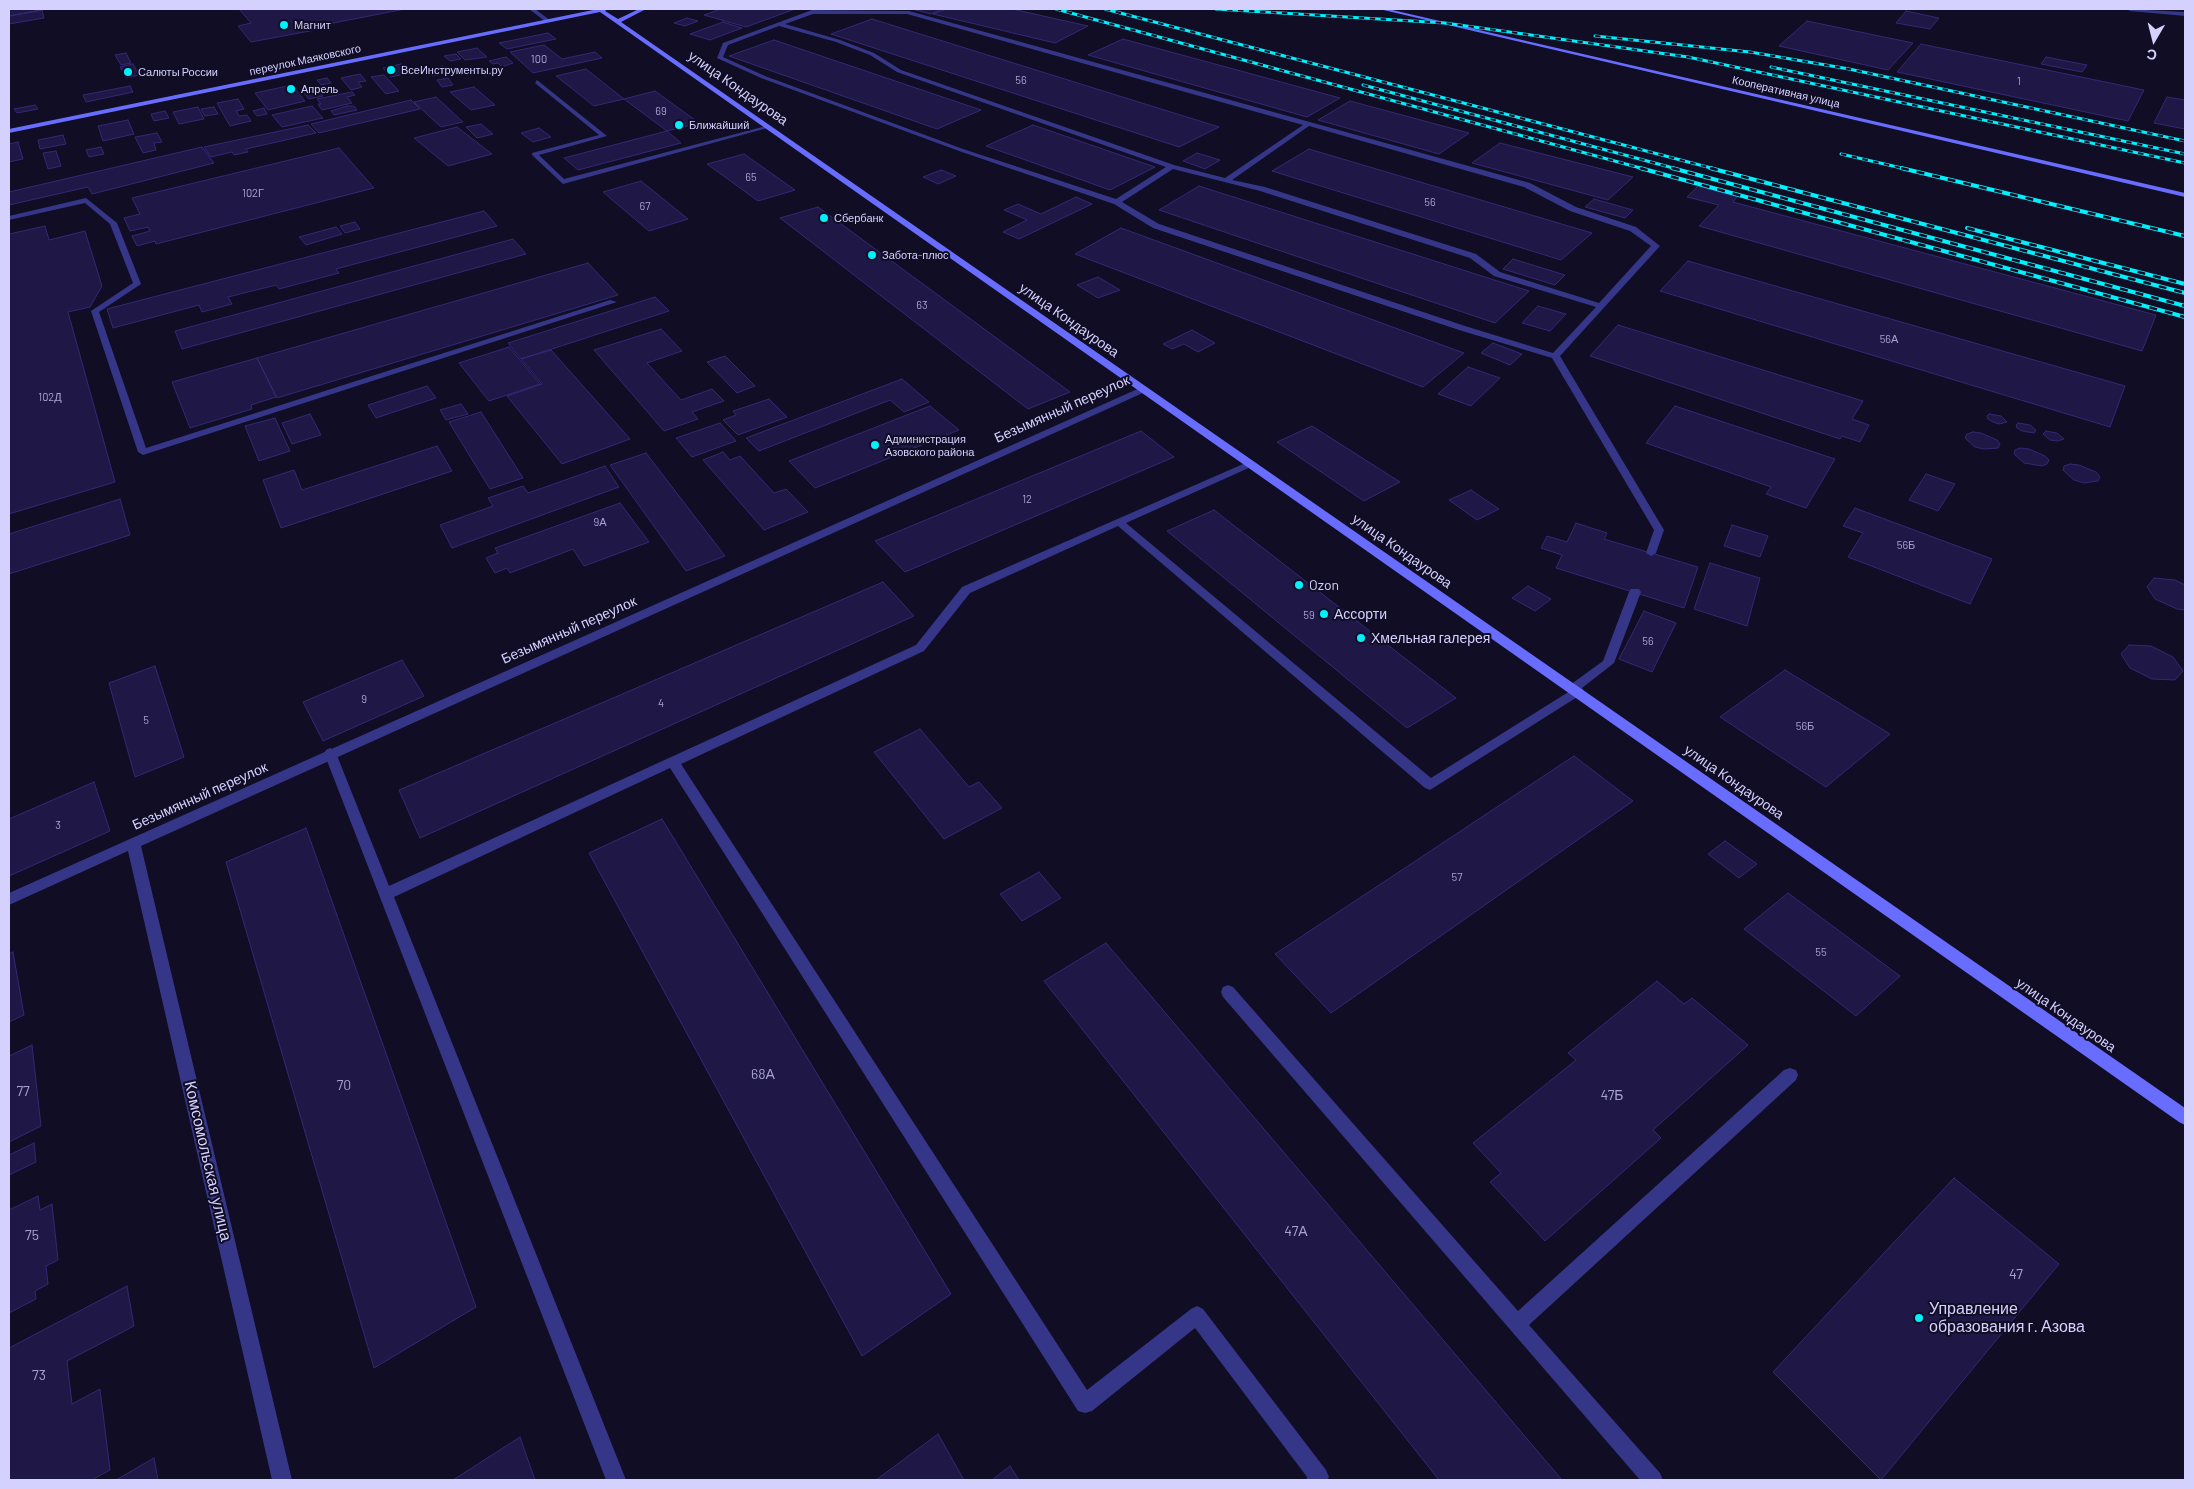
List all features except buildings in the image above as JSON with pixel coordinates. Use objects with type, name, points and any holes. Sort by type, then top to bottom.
[{"type":"street","points":[[532,9],[548,21]]},
{"type":"street","name":"переулок Маяковского","points":[[9,131],[603,9]]},
{"type":"street","name":"улица Кондаурова","points":[[603,9],[1142,390],[1576,690],[2185,1118]]},
{"type":"street","points":[[618,21],[643,9]]},
{"type":"street","name":"Кооперативная улица","points":[[1382,9],[2185,195]]},
{"type":"street","points":[[2130,9],[2175,11],[2185,14]]},
{"type":"street","points":[[1555,356],[1656,246],[1634,229],[1573,208],[1527,185],[907,12],[812,12],[725,44],[720,58],[763,77],[934,140],[1117,202],[1156,226],[1462,328],[1555,356],[1660,530],[1651,553]]},
{"type":"street","points":[[779,24],[838,41],[872,54],[899,71],[1172,167],[1262,189],[1473,256],[1497,274],[1602,306]]},
{"type":"street","points":[[537,82],[604,136],[534,154],[563,182],[768,127]]},
{"type":"street","points":[[1227,180],[1308,124]]},
{"type":"street","points":[[1117,202],[1172,167]]},
{"type":"street","points":[[9,218],[86,200],[114,223],[137,284],[95,311],[143,452],[613,302]]},
{"type":"street","name":"Безымянный переулок","points":[[9,899],[330,753],[1142,390]]},
{"type":"street","points":[[386,894],[920,648],[966,590],[1250,464]]},
{"type":"street","points":[[1119,522],[1430,785],[1576,690],[1608,663],[1635,592]]},
{"type":"street","points":[[330,753],[616,1480]]},
{"type":"street","points":[[673,762],[1085,1404],[1197,1315],[1319,1477],[1316,1480]]},
{"type":"street","name":"Комсомольская улица","points":[[133,842],[282,1480]]},
{"type":"street","points":[[1228,992],[1653,1480]]},
{"type":"street","points":[[1517,1324],[1790,1075]]},
{"type":"railway","points":[[1056,9],[1644,169]]},
{"type":"railway","points":[[1105,9],[1715,169]]},
{"type":"railway","points":[[1216,9],[1445,23],[1688,57],[2185,163]]},
{"type":"railway","points":[[1595,36],[1750,52],[1849,69],[2185,141]]},
{"type":"railway","points":[[1771,67],[2185,154]]},
{"type":"railway","points":[[1363,85],[1677,169]]},
{"type":"railway","points":[[1841,154],[1906,169]]},
{"type":"railway","points":[[1640,168],[2185,317]]},
{"type":"railway","points":[[1672,168],[2185,306]]},
{"type":"railway","points":[[1710,168],[2185,293]]},
{"type":"railway","points":[[1901,168],[2185,236]]},
{"type":"railway","points":[[1967,228],[2185,284]]},
{"type":"place","name":"Магнит","points":[[284,25]]},
{"type":"place","name":"ВсеИнструменты.ру","points":[[391,70]]},
{"type":"place","name":"Салюты России","points":[[128,72]]},
{"type":"place","name":"Апрель","points":[[291,89]]},
{"type":"place","name":"Ближайший","points":[[679,125]]},
{"type":"place","name":"Сбербанк","points":[[824,218]]},
{"type":"place","name":"Забота-плюс","points":[[872,255]]},
{"type":"place","name":"Администрация Азовского района","points":[[875,445]]},
{"type":"place","name":"Ozon","points":[[1299,585]]},
{"type":"place","name":"Ассорти","points":[[1324,614]]},
{"type":"place","name":"Хмельная галерея","points":[[1361,638]]},
{"type":"place","name":"Управление образования г. Азова","points":[[1919,1318]]}]
